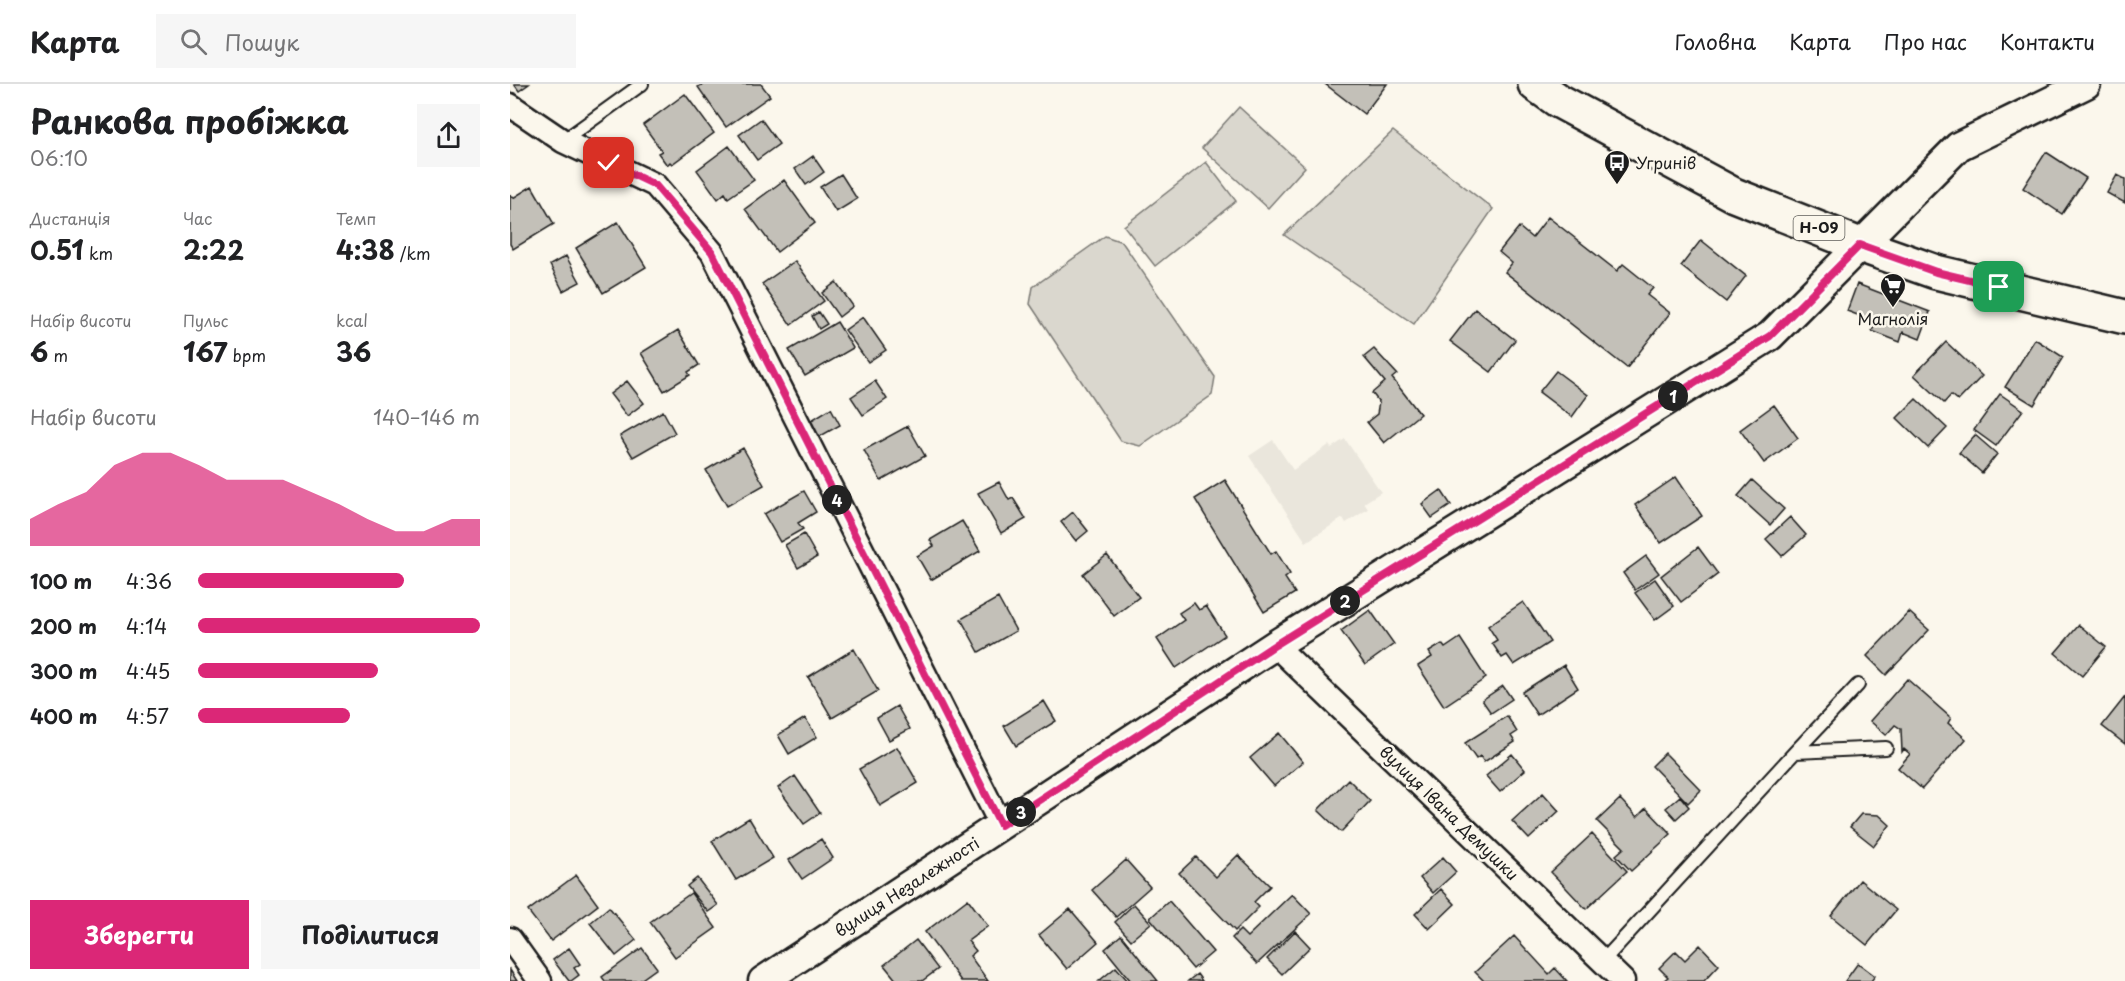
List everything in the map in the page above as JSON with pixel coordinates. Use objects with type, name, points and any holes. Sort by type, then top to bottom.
[{"type":"main road","name":"Н-09","points":[[1535,84],[1559,101],[1734,195],[1860,245],[1936,272],[2125,316]]},
{"type":"street","name":"вулиця Незалежності","points":[[763,981],[1275,645],[1770,336],[1959,146],[2086,84]]},
{"type":"street","points":[[510,105],[563,141],[655,185],[712,252],[1001,825]]},
{"type":"street","name":"вулиця Івана Демушки","points":[[1275,645],[1623,981]]},
{"type":"street","points":[[510,939],[540,981]]},
{"type":"lane","points":[[563,141],[642,84]]},
{"type":"lane","points":[[1603,961],[1858,685]]},
{"type":"lane","points":[[1795,752],[1886,748]]},
{"type":"shaded area","points":[[1239,107],[1305,167],[1268,208],[1202,148]]},
{"type":"shaded area","points":[[1393,131],[1493,209],[1414,324],[1284,235]]},
{"type":"shaded area","points":[[1206,162],[1236,201],[1155,266],[1124,226]]},
{"type":"shaded area","points":[[1105,236],[1122,242],[1215,377],[1212,395],[1140,446],[1121,441],[1030,304],[1033,287]]},
{"type":"shaded area","points":[[1345,439],[1381,492],[1364,503],[1368,509],[1346,523],[1343,518],[1306,542],[1249,456],[1273,440],[1293,470],[1329,445],[1331,448]]},
{"type":"building","points":[[514,84],[529,84],[519,91]]},
{"type":"building","points":[[703,84],[761,84],[770,96],[726,127],[698,87]]},
{"type":"building","points":[[1325,84],[1387,84],[1364,114]]},
{"type":"building","points":[[685,94],[714,133],[672,164],[670,162],[667,165],[658,153],[662,151],[643,125]]},
{"type":"building","points":[[761,119],[779,144],[757,160],[739,135]]},
{"type":"building","points":[[729,146],[754,180],[728,198],[725,193],[718,199],[697,170]]},
{"type":"building","points":[[2046,152],[2086,178],[2062,214],[2023,188]]},
{"type":"building","points":[[813,156],[824,172],[806,185],[795,169]]},
{"type":"building","points":[[841,174],[857,199],[836,212],[820,187]]},
{"type":"building","points":[[2117,175],[2125,179],[2125,203],[2107,193]]},
{"type":"building","points":[[784,180],[815,223],[777,252],[745,209]]},
{"type":"building","points":[[532,186],[554,224],[513,249],[510,244],[510,195],[513,198]]},
{"type":"building","points":[[1548,217],[1617,271],[1623,264],[1653,288],[1647,295],[1670,313],[1627,368],[1505,272],[1512,263],[1499,252],[1519,227],[1532,238]]},
{"type":"building","points":[[618,222],[646,267],[603,293],[576,248]]},
{"type":"building","points":[[1701,240],[1746,276],[1726,302],[1681,266]]},
{"type":"building","points":[[566,256],[580,282],[563,291],[550,265]]},
{"type":"building","points":[[795,261],[824,301],[791,325],[762,284]]},
{"type":"building","points":[[836,282],[853,306],[839,317],[822,293]]},
{"type":"building","points":[[1857,284],[1930,312],[1920,339],[1903,332],[1900,342],[1872,331],[1876,322],[1847,311]]},
{"type":"building","points":[[1475,309],[1515,340],[1491,372],[1450,341]]},
{"type":"building","points":[[819,312],[827,324],[819,329],[812,316]]},
{"type":"building","points":[[863,317],[886,350],[868,362],[845,330]]},
{"type":"building","points":[[837,322],[853,348],[805,376],[789,350]]},
{"type":"building","points":[[678,330],[699,365],[688,372],[690,375],[664,391],[641,353]]},
{"type":"building","points":[[2035,339],[2063,357],[2034,405],[2005,387]]},
{"type":"building","points":[[1946,342],[1982,376],[1958,401],[1951,395],[1944,403],[1914,375]]},
{"type":"building","points":[[1374,349],[1397,374],[1392,378],[1420,414],[1384,443],[1367,422],[1377,414],[1379,402],[1372,393],[1385,382],[1364,357]]},
{"type":"building","points":[[1556,371],[1588,395],[1572,417],[1539,392]]},
{"type":"building","points":[[627,381],[644,403],[627,416],[610,394]]},
{"type":"building","points":[[875,381],[887,399],[863,415],[851,397]]},
{"type":"building","points":[[2000,394],[2023,410],[1996,446],[1974,430]]},
{"type":"building","points":[[1916,399],[1947,428],[1928,448],[1897,418]]},
{"type":"building","points":[[1774,405],[1798,438],[1764,463],[1740,430]]},
{"type":"building","points":[[831,408],[840,425],[819,437],[810,421]]},
{"type":"building","points":[[663,411],[675,433],[633,457],[620,436]]},
{"type":"building","points":[[908,426],[925,456],[881,481],[864,450]]},
{"type":"building","points":[[1975,435],[1997,454],[1982,473],[1959,453]]},
{"type":"building","points":[[743,448],[764,485],[727,506],[706,470]]},
{"type":"building","points":[[1676,477],[1702,516],[1661,543],[1635,505]]},
{"type":"building","points":[[1225,480],[1271,554],[1276,551],[1290,574],[1285,578],[1295,593],[1264,612],[1195,499]]},
{"type":"building","points":[[1752,480],[1784,509],[1770,525],[1738,496]]},
{"type":"building","points":[[999,482],[1009,500],[1013,498],[1026,519],[1001,533],[978,493]]},
{"type":"building","points":[[1441,490],[1451,505],[1432,518],[1422,504]]},
{"type":"building","points":[[804,491],[816,512],[798,523],[803,529],[780,542],[764,514]]},
{"type":"building","points":[[1073,512],[1088,531],[1076,541],[1061,522]]},
{"type":"building","points":[[1790,517],[1806,535],[1782,556],[1766,539]]},
{"type":"building","points":[[962,521],[980,551],[931,580],[917,556],[934,546],[930,540]]},
{"type":"building","points":[[804,534],[817,557],[798,568],[785,545]]},
{"type":"building","points":[[1698,547],[1718,574],[1681,602],[1661,576]]},
{"type":"building","points":[[1107,555],[1139,597],[1114,616],[1083,574]]},
{"type":"building","points":[[1646,556],[1659,573],[1635,590],[1623,573]]},
{"type":"building","points":[[1655,579],[1674,606],[1655,620],[1635,593]]},
{"type":"building","points":[[998,598],[1016,631],[979,652],[961,619]]},
{"type":"building","points":[[1523,602],[1550,642],[1514,665],[1507,655],[1502,658],[1492,643],[1497,640],[1488,626]]},
{"type":"building","points":[[1194,603],[1199,610],[1206,606],[1225,635],[1176,668],[1157,639],[1184,620],[1179,613]]},
{"type":"building","points":[[1370,610],[1394,644],[1365,665],[1341,631]]},
{"type":"building","points":[[1909,612],[1929,630],[1886,675],[1867,656]]},
{"type":"building","points":[[2079,625],[2106,647],[2082,676],[2055,653]]},
{"type":"building","points":[[1460,638],[1486,678],[1444,706],[1418,666],[1432,657],[1429,652],[1442,644],[1445,648]]},
{"type":"building","points":[[854,649],[878,691],[832,718],[808,677]]},
{"type":"building","points":[[1564,665],[1578,688],[1537,715],[1522,692]]},
{"type":"building","points":[[1907,679],[1951,718],[1948,723],[1966,739],[1922,789],[1898,768],[1910,754],[1904,749],[1902,752],[1901,729],[1895,725],[1886,735],[1870,721]]},
{"type":"building","points":[[1503,686],[1512,699],[1491,713],[1482,700]]},
{"type":"building","points":[[2125,697],[2125,744],[2102,726]]},
{"type":"building","points":[[1044,701],[1056,721],[1016,746],[1004,726]]},
{"type":"building","points":[[897,706],[910,729],[889,740],[877,718]]},
{"type":"building","points":[[1507,716],[1517,732],[1511,736],[1515,742],[1484,762],[1480,756],[1476,759],[1465,743]]},
{"type":"building","points":[[805,718],[817,737],[789,754],[778,735]]},
{"type":"building","points":[[1279,733],[1303,762],[1274,786],[1250,758]]},
{"type":"building","points":[[897,747],[918,783],[880,806],[859,769]]},
{"type":"building","points":[[1665,753],[1701,790],[1688,803],[1652,766]]},
{"type":"building","points":[[1512,754],[1525,770],[1500,792],[1486,776]]},
{"type":"building","points":[[795,776],[820,813],[804,824],[778,788]]},
{"type":"building","points":[[1348,779],[1370,801],[1341,832],[1318,810]]},
{"type":"building","points":[[1543,793],[1559,811],[1529,839],[1512,821]]},
{"type":"building","points":[[1680,796],[1689,807],[1676,819],[1666,808]]},
{"type":"building","points":[[1620,799],[1637,817],[1646,808],[1671,834],[1631,871],[1616,855],[1624,848],[1597,821]]},
{"type":"building","points":[[1861,814],[1879,815],[1890,825],[1874,846],[1850,827]]},
{"type":"building","points":[[749,818],[773,858],[736,880],[712,841]]},
{"type":"building","points":[[1592,834],[1627,871],[1586,909],[1551,872]]},
{"type":"building","points":[[821,839],[833,858],[802,879],[789,860]]},
{"type":"building","points":[[1238,855],[1270,886],[1254,902],[1259,907],[1235,931],[1179,873],[1196,857],[1216,877]]},
{"type":"building","points":[[1443,857],[1456,872],[1433,893],[1420,878]]},
{"type":"building","points":[[1126,860],[1150,887],[1116,917],[1092,890]]},
{"type":"building","points":[[576,875],[598,905],[551,941],[528,911]]},
{"type":"building","points":[[697,878],[718,905],[708,912],[687,886]]},
{"type":"building","points":[[1860,880],[1896,910],[1867,945],[1831,916]]},
{"type":"building","points":[[1441,889],[1455,904],[1429,929],[1415,914]]},
{"type":"building","points":[[691,893],[716,928],[675,957],[650,922]]},
{"type":"building","points":[[1292,894],[1311,914],[1257,964],[1232,938],[1240,930],[1247,937]]},
{"type":"building","points":[[968,899],[988,926],[968,941],[976,951],[970,956],[988,981],[961,981],[925,932]]},
{"type":"building","points":[[1169,901],[1213,952],[1193,969],[1150,918]]},
{"type":"building","points":[[1134,904],[1151,923],[1131,940],[1115,922]]},
{"type":"building","points":[[609,907],[636,940],[616,956],[590,923]]},
{"type":"building","points":[[1070,909],[1098,942],[1067,969],[1039,935]]},
{"type":"building","points":[[1295,931],[1310,947],[1282,974],[1267,959]]},
{"type":"building","points":[[1121,935],[1158,981],[1131,981],[1105,949]]},
{"type":"building","points":[[1514,936],[1549,974],[1555,968],[1567,981],[1484,981],[1475,972]]},
{"type":"building","points":[[916,940],[938,969],[922,981],[897,981],[884,965]]},
{"type":"building","points":[[1700,945],[1719,965],[1704,981],[1663,981],[1668,977],[1659,968],[1676,951],[1685,960]]},
{"type":"building","points":[[569,948],[580,964],[574,968],[579,975],[571,981],[553,960]]},
{"type":"building","points":[[642,948],[657,968],[639,981],[605,981],[602,977]]},
{"type":"building","points":[[1858,963],[1875,976],[1871,981],[1845,981]]},
{"type":"building","points":[[1116,967],[1128,981],[1099,981]]},
{"type":"building","points":[[510,970],[517,981],[510,981]]},
{"type":"building","points":[[1197,974],[1202,981],[1188,981]]},
{"type":"place","name":"Угринів","points":[[1617,186]]},
{"type":"place","name":"Магнолія","points":[[1893,309]]},
{"type":"route","points":[[609,163],[655,185],[712,252],[1001,825],[1275,645],[1770,336],[1860,245],[1936,272],[1999,287]]}]
